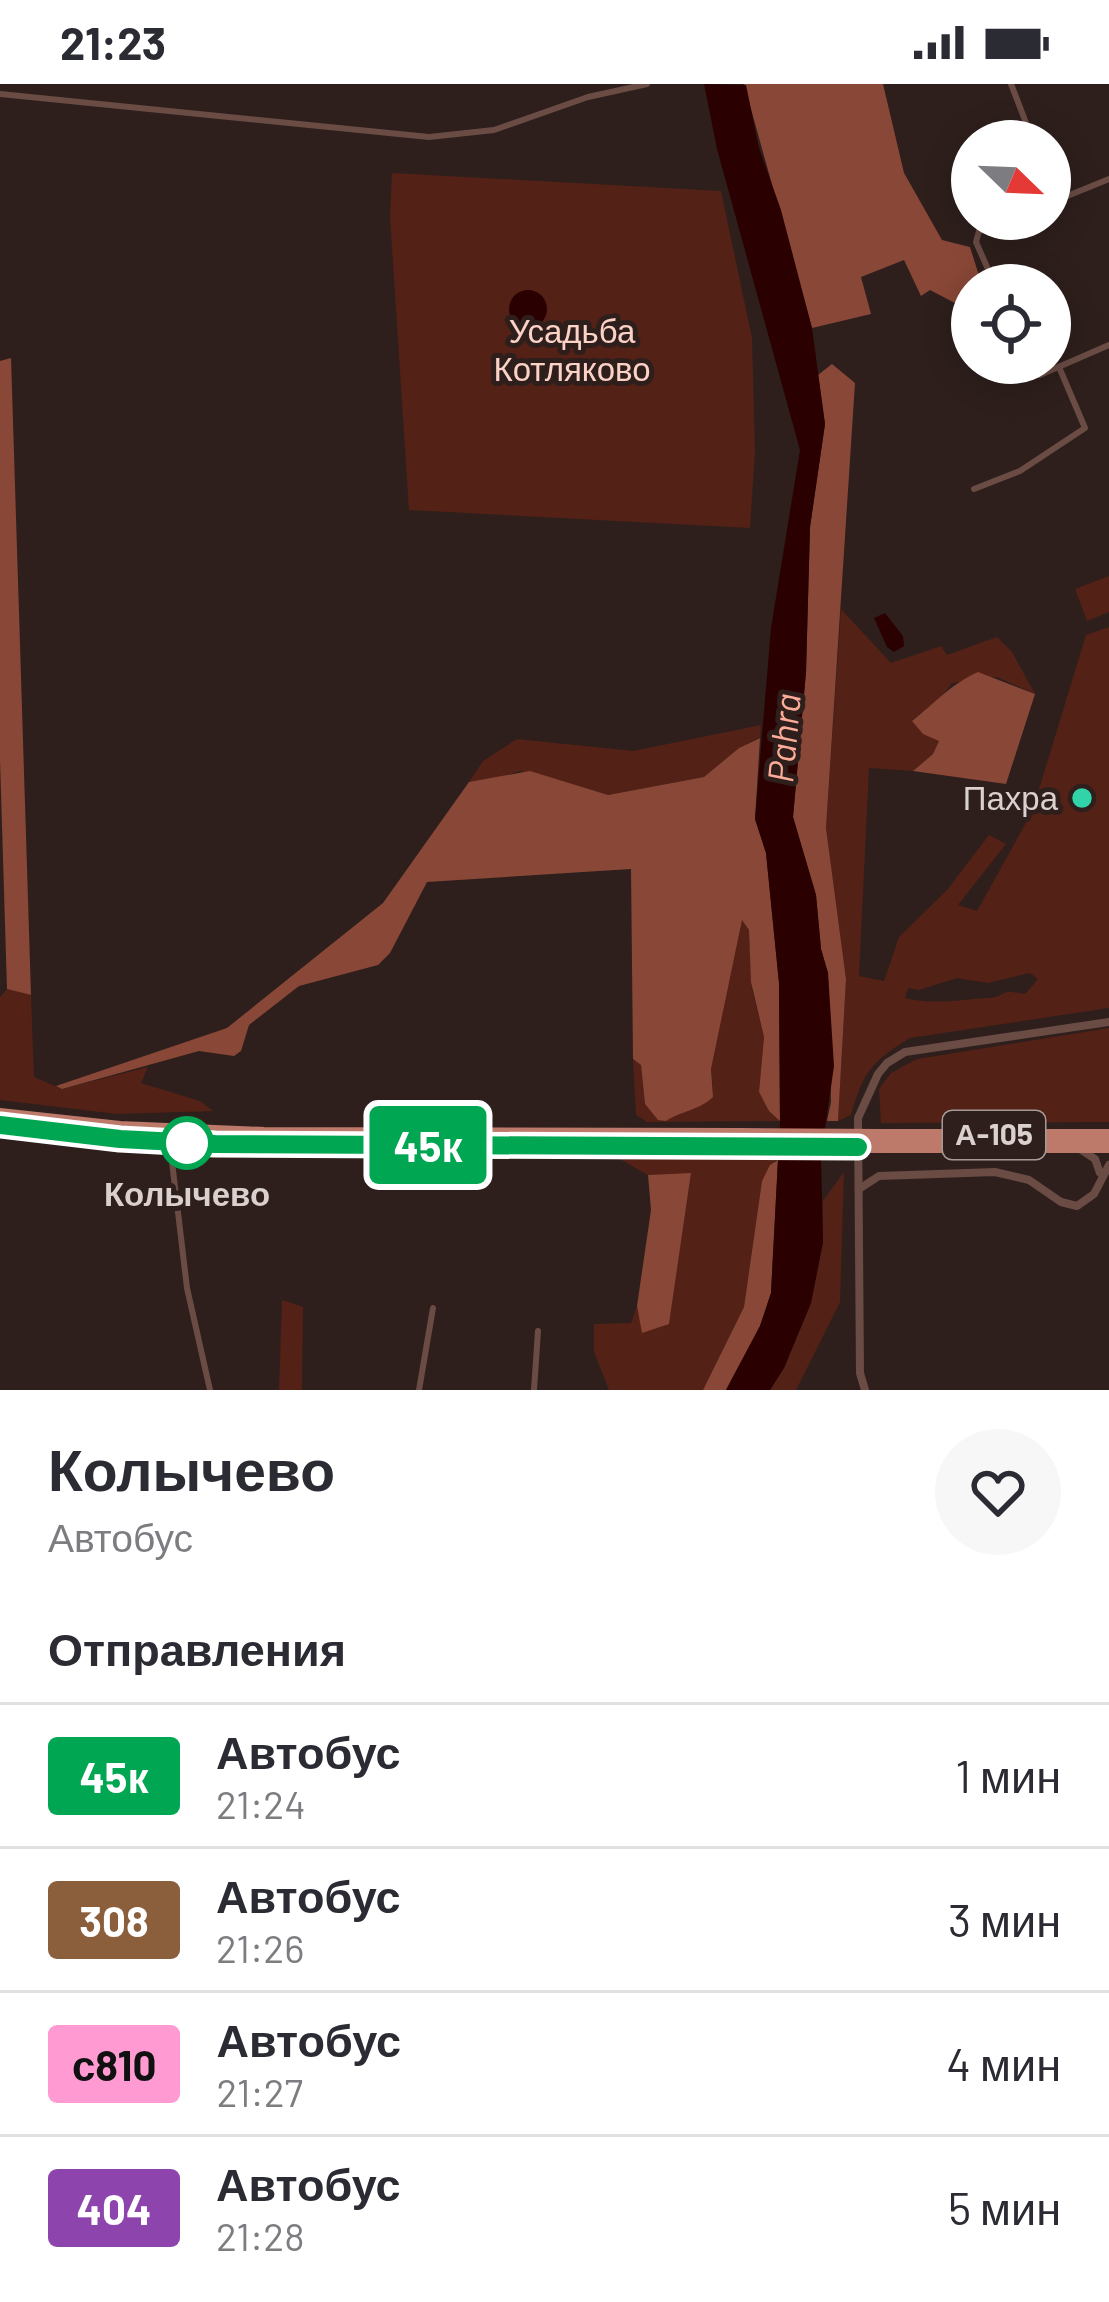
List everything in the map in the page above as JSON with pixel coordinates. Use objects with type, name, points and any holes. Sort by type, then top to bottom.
[{"type":"highway","name":"А-105","points":[[0,1114],[120,1127],[264,1133],[1109,1147]]},
{"type":"highway","name":"А-105","points":[[0,1125],[170,1142],[740,1140]]},
{"type":"highway","name":"А-105","points":[[880,1141],[1109,1136]]},
{"type":"street","points":[[0,94],[429,137],[494,130],[646,84]]},
{"type":"street","points":[[1011,84],[1025,120]]},
{"type":"street","points":[[1071,195],[1109,179]]},
{"type":"street","points":[[1071,362],[1109,345]]},
{"type":"street","points":[[974,490],[1020,472],[1085,428],[1066,384]]},
{"type":"street","points":[[865,1390],[860,1368],[857,1190],[858,1118],[868,1091],[887,1063],[900,1054],[1109,1022]]},
{"type":"street","points":[[170,1142],[187,1288],[210,1390]]},
{"type":"street","points":[[1070,1146],[1089,1153],[1101,1174]]},
{"type":"street","points":[[858,1158],[879,1176]]},
{"type":"street","points":[[857,1190],[879,1176],[1015,1174],[1061,1202],[1077,1206],[1094,1194],[1109,1165]]},
{"type":"street","points":[[419,1390],[433,1308]]},
{"type":"street","points":[[534,1390],[538,1331]]},
{"type":"green space","name":"Усадьба Котляково","points":[[392,173],[721,191],[752,338],[755,451],[750,528],[409,510],[390,217]]},
{"type":"green space","points":[[1109,576],[1109,612],[1087,621],[1075,589]]},
{"type":"green space","points":[[841,609],[891,663],[941,646],[947,655],[997,637],[1012,652],[1035,694],[997,677],[952,683],[938,701],[912,720],[939,741],[933,754],[913,771],[869,768],[859,976],[884,981],[899,937],[947,890],[989,835],[1006,844],[958,905],[977,911],[1032,812],[1086,635],[1109,627],[1109,1008],[910,1038],[871,1069],[851,1115],[838,1121],[846,979],[826,828]],"holes":[[[1030,973],[1038,979],[1025,994],[946,1001],[905,998],[908,988],[919,990],[957,978],[988,983]]]},
{"type":"green space","points":[[761,725],[760,737],[704,777],[608,795],[520,771],[469,782],[483,761],[517,739],[633,751]]},
{"type":"green space","points":[[741,918],[749,930],[752,989],[764,1037],[759,1092],[780,1121],[647,1122],[636,1115],[633,1059],[641,1065],[645,1104],[655,1114],[676,1112],[713,1090],[711,1069]]},
{"type":"green space","points":[[7,989],[31,995],[34,1077],[62,1089],[148,1067],[141,1083],[200,1101],[213,1111],[117,1114],[0,1100],[0,997]]},
{"type":"green space","points":[[1109,1028],[1109,1122],[881,1123],[879,1089],[891,1073],[917,1059]]},
{"type":"green space","points":[[779,1154],[762,1182],[744,1307],[703,1390],[609,1390],[594,1352],[594,1324],[631,1323],[637,1306],[643,1332],[669,1323],[691,1174],[648,1175],[618,1158]]},
{"type":"green space","points":[[844,1172],[840,1302],[796,1390],[770,1390],[811,1303],[823,1242],[823,1201]]},
{"type":"green space","points":[[282,1300],[303,1307],[302,1390],[279,1390]]},
{"type":"shaded area","points":[[744,84],[883,84],[904,173],[942,240],[970,247],[975,264],[951,264],[951,301],[930,290],[921,296],[904,260],[861,277],[871,314],[812,328]]},
{"type":"shaded area","points":[[11,358],[31,995],[7,989],[0,760],[0,361]]},
{"type":"shaded area","points":[[832,364],[855,383],[826,828],[846,979],[838,1121],[827,1121],[831,1102],[828,973],[816,895],[793,817],[806,672],[810,527],[825,424],[818,375]]},
{"type":"shaded area","points":[[978,672],[1035,694],[1006,784],[913,771],[933,754],[939,741],[923,734],[912,721]]},
{"type":"shaded area","points":[[760,738],[755,819],[766,853],[779,983],[780,1121],[759,1092],[764,1037],[751,982],[749,930],[742,920],[711,1069],[713,1097],[666,1121],[658,1120],[645,1104],[641,1065],[633,1059],[631,869],[427,882],[390,953],[378,965],[299,986],[249,1025],[241,1051],[234,1056],[199,1051],[62,1089],[56,1086],[227,1028],[383,903],[469,782],[530,771],[608,795],[704,777],[739,748]]},
{"type":"shaded area","points":[[778,1160],[771,1293],[760,1326],[726,1390],[703,1390],[744,1307],[762,1181]]},
{"type":"shaded area","points":[[691,1173],[669,1324],[642,1333],[637,1306],[651,1210],[648,1175]]},
{"type":"water","name":"Pahra","points":[[704,84],[746,85],[759,148],[812,328],[825,424],[810,527],[806,672],[793,817],[816,895],[828,973],[834,1066],[821,1157],[823,1242],[811,1303],[770,1390],[726,1390],[760,1326],[771,1293],[780,1121],[779,983],[766,853],[755,819],[771,628],[800,450],[717,149]]},
{"type":"water","points":[[528,290],[541,296],[547,309],[541,322],[528,328],[515,322],[509,309],[515,296]]},
{"type":"water","points":[[885,613],[903,636],[904,646],[894,652],[874,618]]},
{"type":"bus line","name":"45к","points":[[0,1125],[215,1144],[858,1147]]},
{"type":"place","name":"Пахра","points":[[1082,798]]},
{"type":"place","name":"Колычево","points":[[187,1143]]}]
